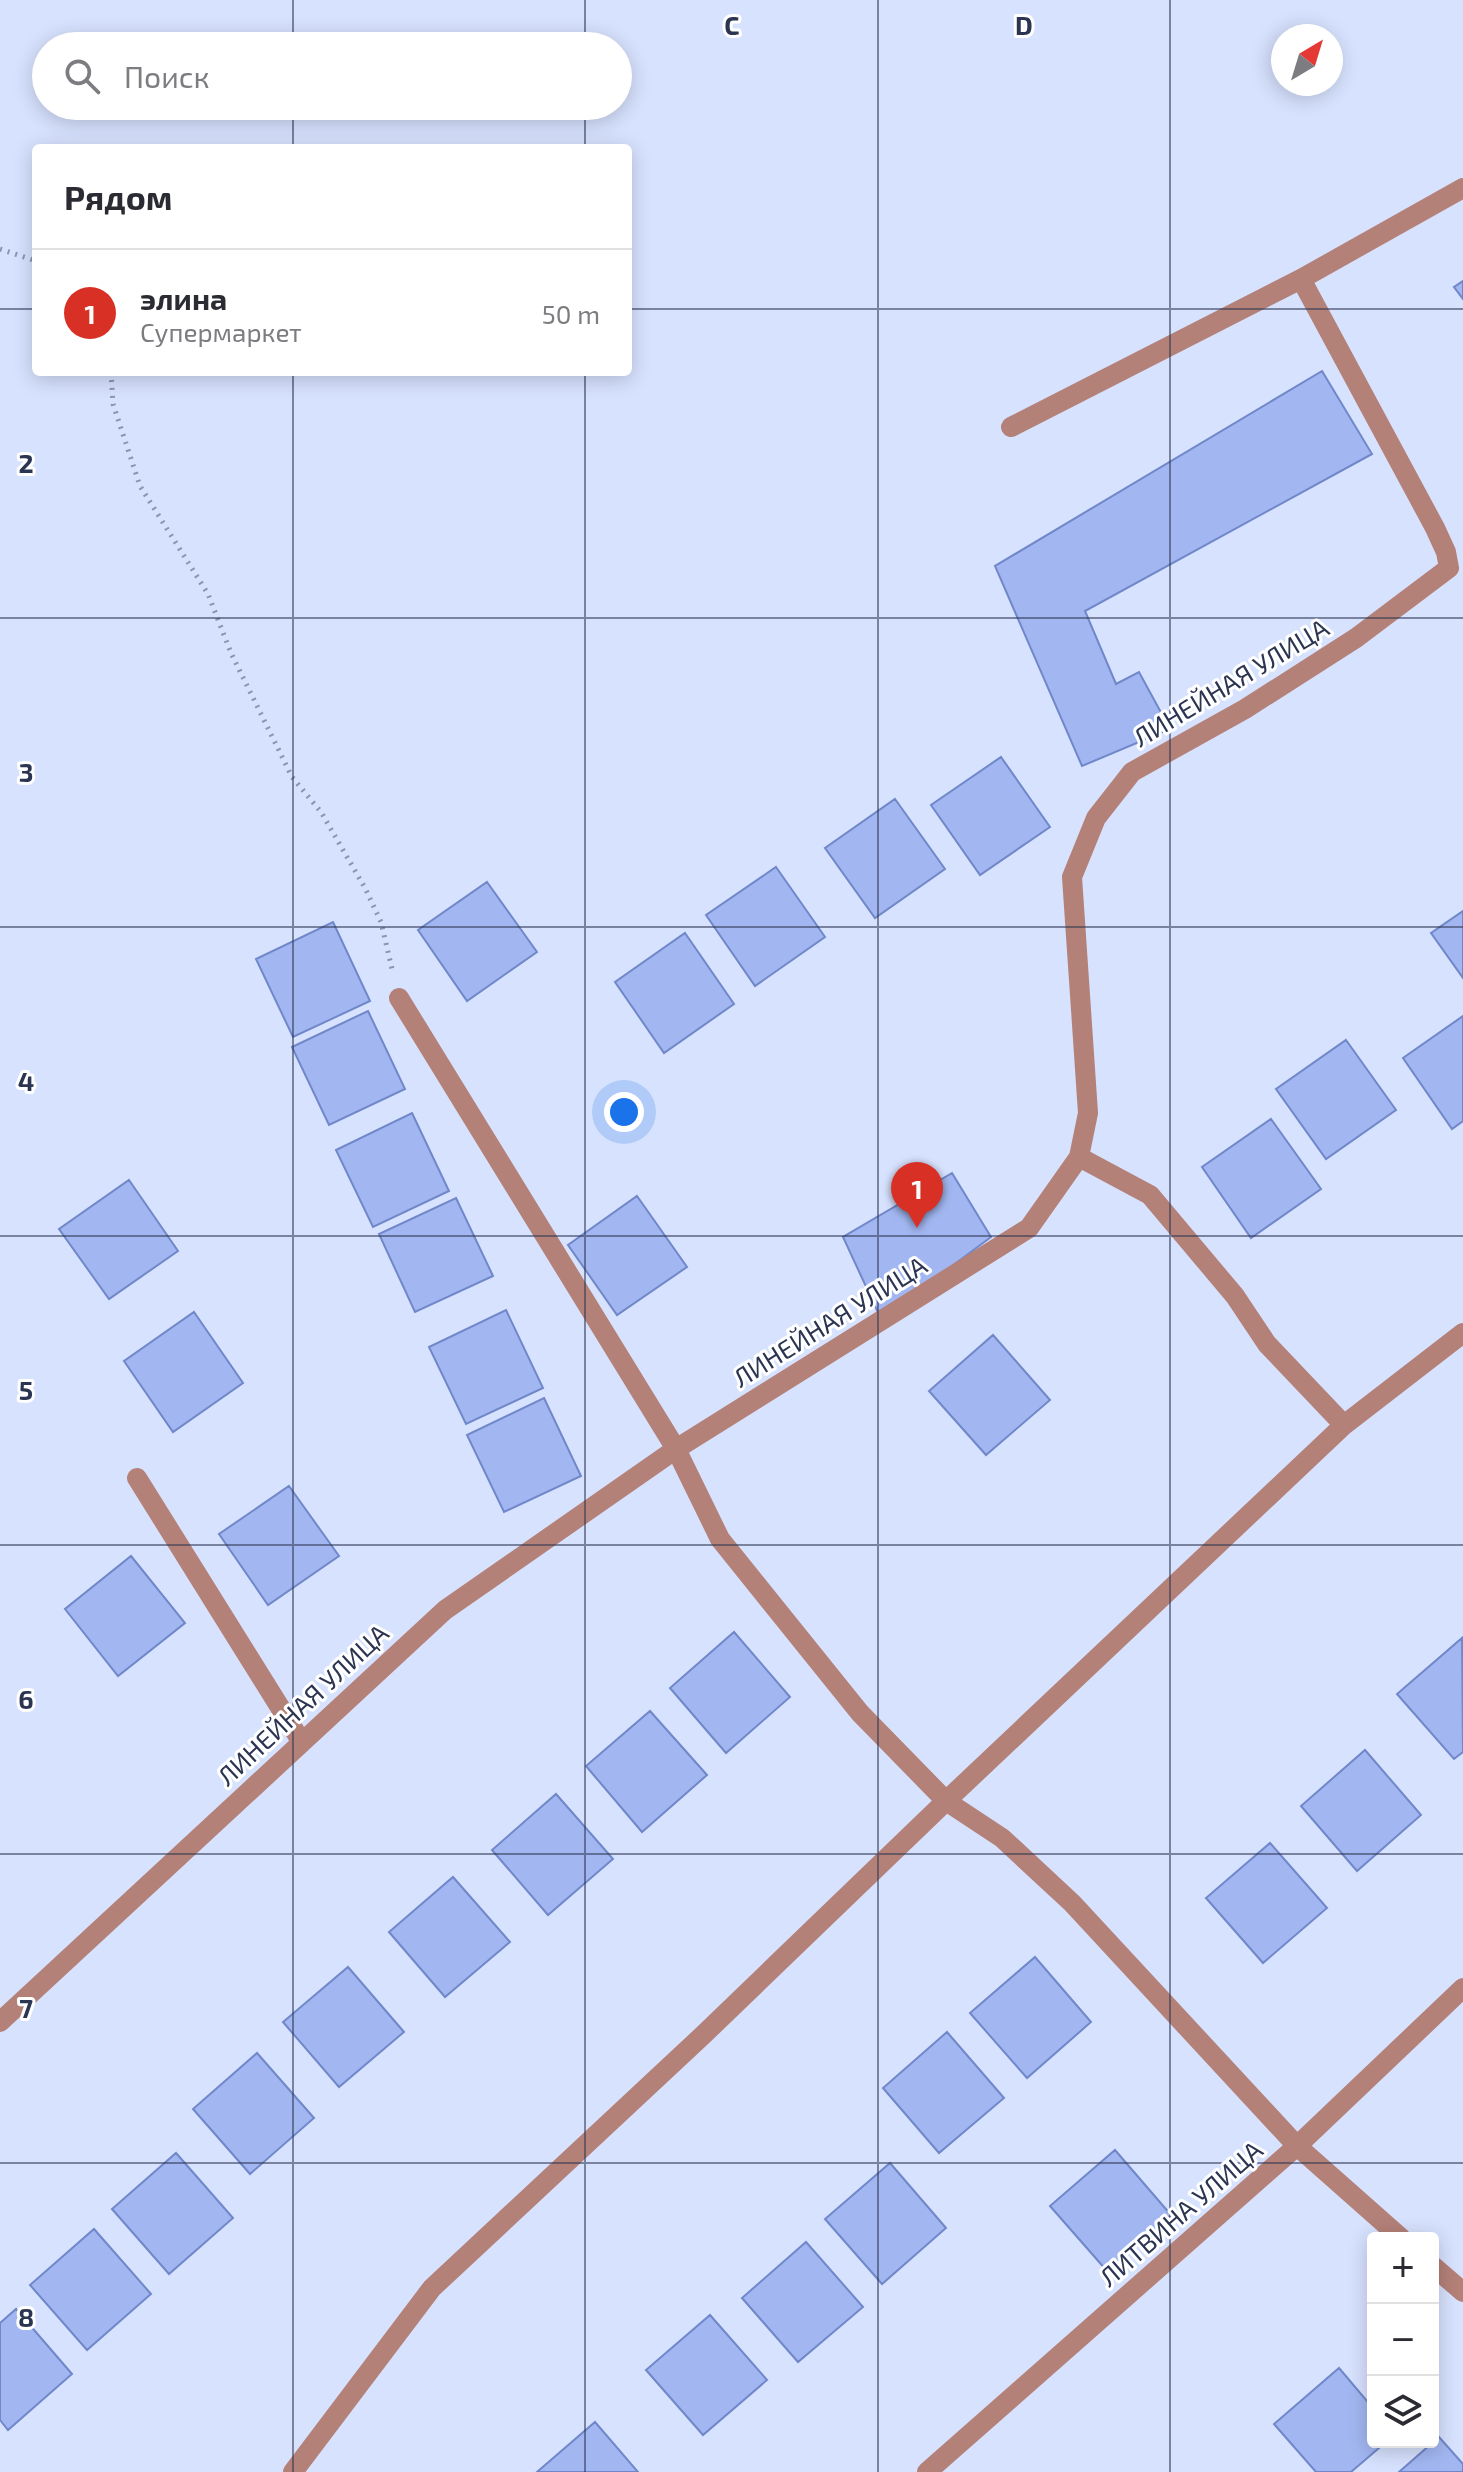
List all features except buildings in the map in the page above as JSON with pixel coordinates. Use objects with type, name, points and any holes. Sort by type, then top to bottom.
[{"type":"street","points":[[1011,427],[1301,279],[1463,188]]},
{"type":"street","name":"ЛИНЕЙНАЯ УЛИЦА","points":[[0,2022],[445,1610],[676,1449],[1029,1228],[1079,1157],[1088,1113],[1072,877],[1096,818],[1132,772],[1245,709],[1331,654],[1449,568],[1446,552],[1435,528],[1301,279]]},
{"type":"street","points":[[399,998],[676,1449],[720,1539],[860,1713],[946,1801],[1002,1838],[1072,1903],[1297,2146],[1394,2232]]},
{"type":"street","points":[[1079,1157],[1150,1195],[1235,1296],[1267,1344],[1344,1425]]},
{"type":"street","points":[[293,2472],[432,2288],[1344,1425],[1463,1333]]},
{"type":"street","points":[[137,1478],[301,1741]]},
{"type":"street","name":"ЛИТВИНА УЛИЦА","points":[[927,2472],[1297,2146],[1463,1988]]},
{"type":"street","points":[[1439,2271],[1463,2292]]},
{"type":"path","points":[[0,249],[32,260]]},
{"type":"path","points":[[111,376],[113,404],[140,486],[208,594],[237,666],[292,777],[321,812],[365,888],[381,922],[399,998]]},
{"type":"place","name":"элина","points":[[917,1228]]}]
